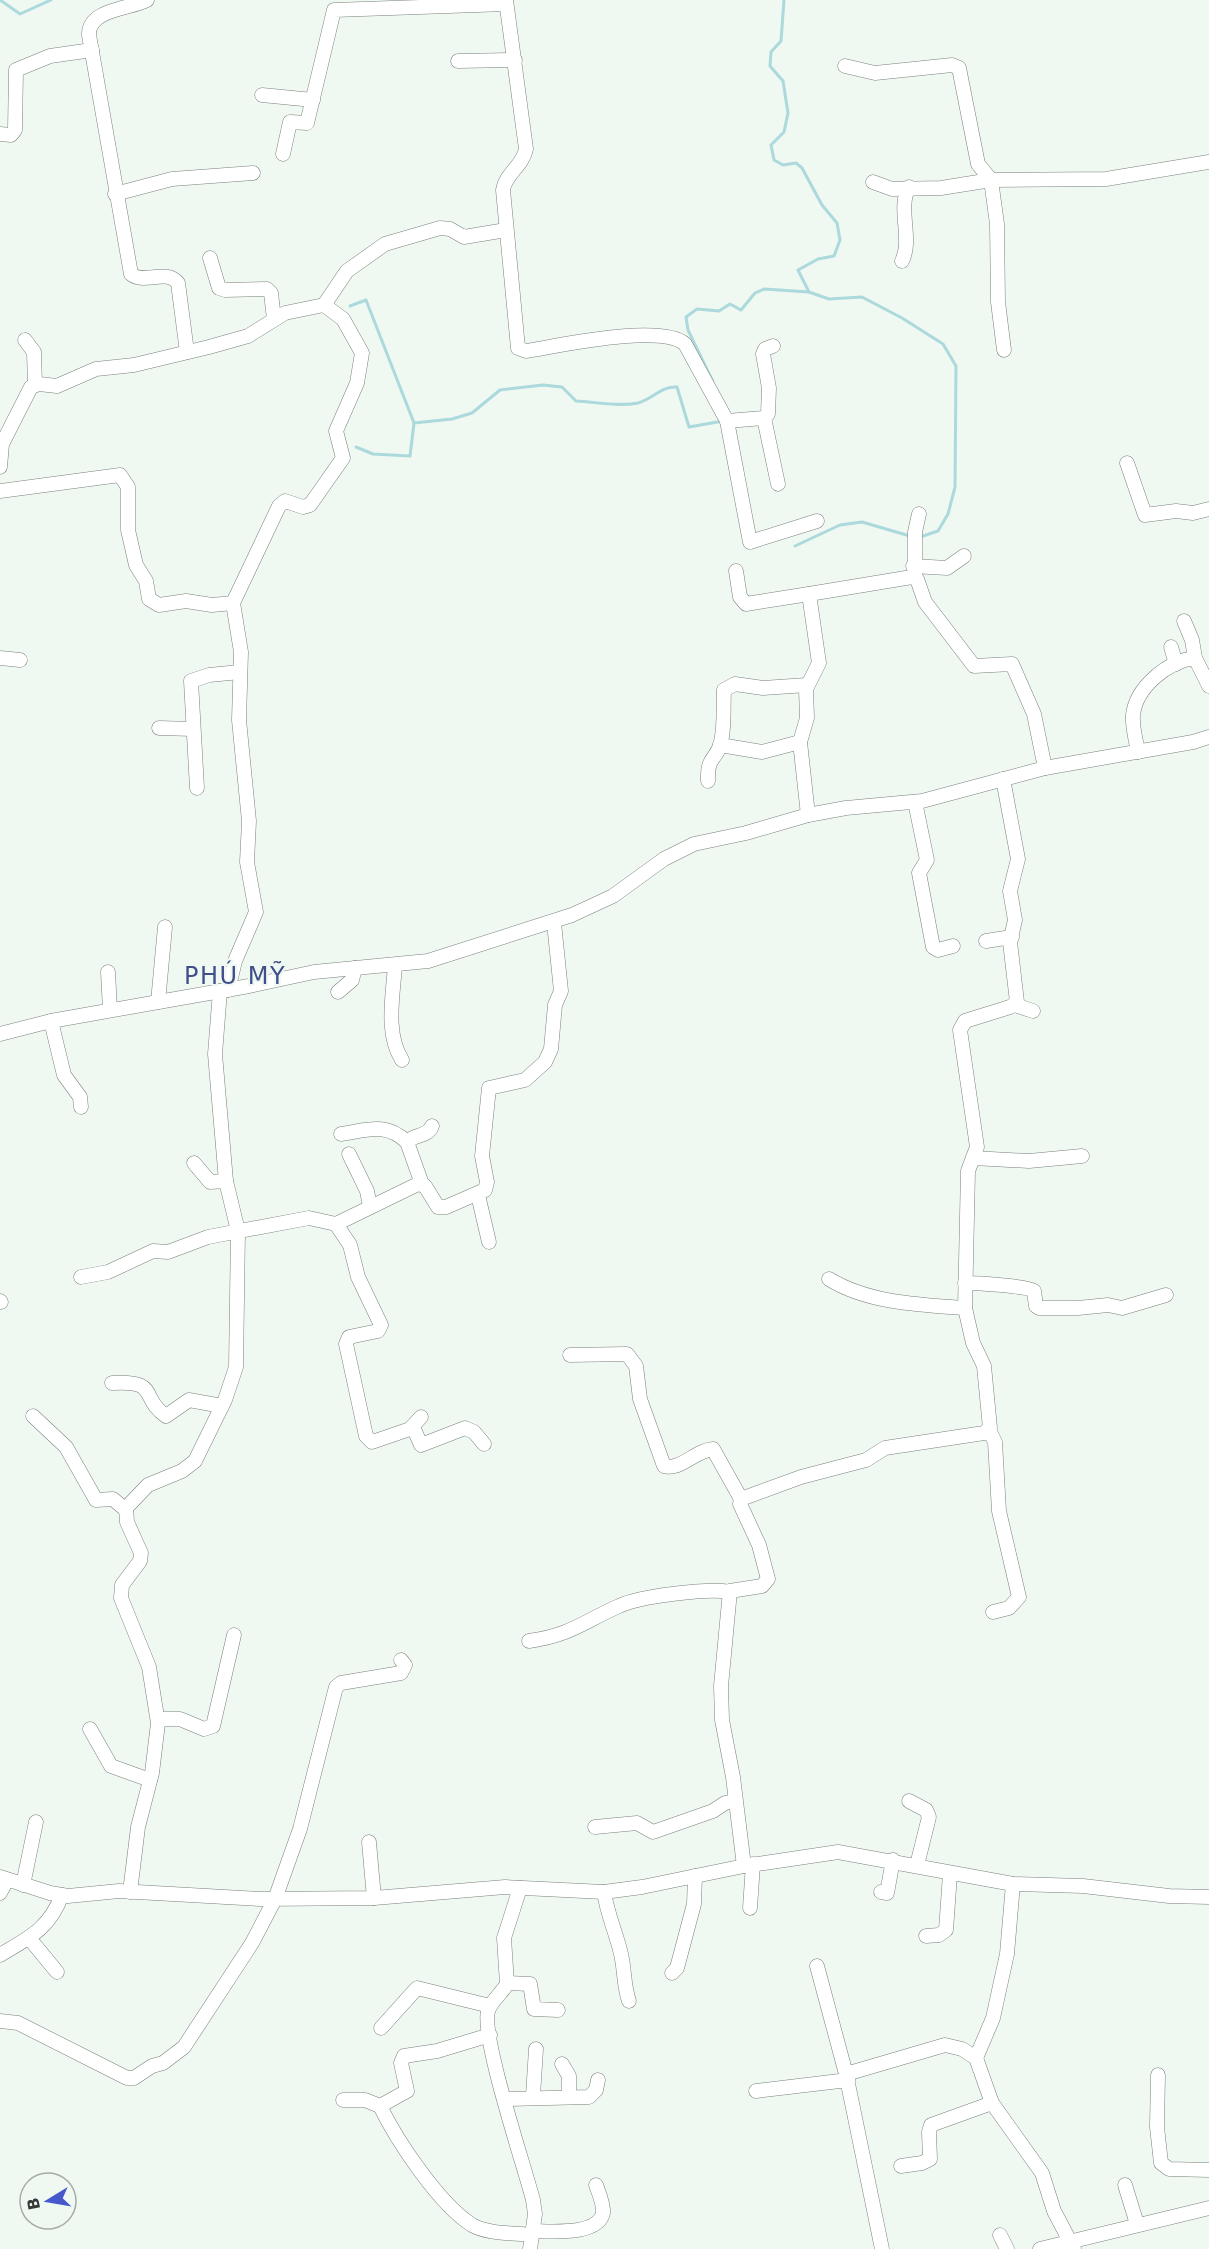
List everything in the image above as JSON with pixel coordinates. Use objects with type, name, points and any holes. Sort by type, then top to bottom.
[{"type":"street","points":[[147,0],[116,9],[96,20],[89,30],[115,194],[131,274],[137,278],[167,276],[178,283],[187,352]]},
{"type":"street","points":[[283,154],[290,122],[307,123],[334,10],[506,2],[526,149],[523,158],[503,185],[520,350],[619,336],[676,338],[685,344],[727,421],[750,542],[817,520]]},
{"type":"street","points":[[0,134],[14,133],[16,70],[50,56],[92,50]]},
{"type":"street","points":[[458,61],[515,60]]},
{"type":"street","points":[[844,66],[876,73],[890,69],[957,66],[978,164],[991,180],[997,224],[998,302],[1004,350]]},
{"type":"street","points":[[262,95],[313,100]]},
{"type":"street","points":[[873,182],[887,188],[941,188],[991,180],[1106,179],[1209,162]]},
{"type":"street","points":[[115,194],[172,179],[253,173]]},
{"type":"street","points":[[902,261],[906,251],[906,201],[909,187]]},
{"type":"street","points":[[35,385],[57,386],[96,369],[134,365],[248,336],[285,313],[324,305],[346,271],[385,244],[440,228],[450,229],[464,237],[506,230]]},
{"type":"street","points":[[210,258],[219,288],[225,290],[267,289],[271,293],[274,319]]},
{"type":"street","points":[[130,1892],[138,1827],[150,1780],[158,1719],[149,1667],[121,1598],[122,1585],[140,1562],[141,1552],[127,1522],[126,1510],[134,1497],[148,1485],[182,1472],[195,1461],[222,1406],[237,1361],[238,1231],[226,1180],[215,1053],[224,990],[256,912],[247,862],[249,821],[239,720],[241,652],[233,603],[279,506],[285,501],[303,507],[310,505],[343,458],[336,431],[357,383],[362,353],[343,320],[324,305]]},
{"type":"street","points":[[0,467],[2,444],[26,394],[35,385],[34,352],[25,340]]},
{"type":"street","points":[[727,421],[764,418],[768,414],[770,405],[763,354],[765,349],[773,346]]},
{"type":"street","points":[[764,418],[778,484]]},
{"type":"street","points":[[1127,463],[1145,515],[1176,511],[1193,513],[1209,508]]},
{"type":"street","points":[[0,491],[120,475],[128,487],[128,530],[136,565],[146,580],[149,599],[159,605],[186,601],[212,605],[233,603]]},
{"type":"street","points":[[919,514],[915,532],[914,572],[925,602],[974,666],[1012,664],[1034,714],[1045,768]]},
{"type":"street","points":[[736,571],[741,597],[746,604],[809,594],[914,572],[947,568],[964,556]]},
{"type":"street","points":[[808,815],[800,741],[807,718],[807,685],[819,663],[809,594]]},
{"type":"street","points":[[1184,621],[1192,640],[1195,658],[1209,686]]},
{"type":"street","points":[[1171,646],[1176,664]]},
{"type":"street","points":[[0,658],[20,660]]},
{"type":"street","points":[[1138,752],[1133,717],[1140,694],[1160,673],[1176,664],[1195,658]]},
{"type":"street","points":[[196,789],[191,681],[208,675],[240,672]]},
{"type":"street","points":[[708,781],[709,761],[720,745],[724,722],[724,690],[727,687],[735,684],[763,688],[807,685]]},
{"type":"street","points":[[159,728],[193,729]]},
{"type":"street","points":[[0,1034],[51,1021],[314,972],[428,961],[554,923],[613,896],[687,846],[747,833],[808,815],[846,808],[915,802],[1045,768],[1138,752],[1209,736]]},
{"type":"street","points":[[720,745],[762,752],[800,741]]},
{"type":"street","points":[[1003,779],[1018,859],[1010,887],[1015,920],[1012,937],[1015,1005]]},
{"type":"street","points":[[915,802],[927,860],[919,873],[933,947],[938,950],[953,946]]},
{"type":"street","points":[[341,1134],[387,1128],[396,1131],[407,1142],[422,1184],[438,1207],[446,1207],[485,1190],[487,1182],[482,1156],[489,1088],[525,1080],[545,1062],[551,1049],[555,1005],[561,991],[554,923]]},
{"type":"street","points":[[158,1002],[165,927]]},
{"type":"street","points":[[986,941],[1012,937]]},
{"type":"street","points":[[395,965],[392,1033],[393,1045],[402,1060]]},
{"type":"street","points":[[338,992],[352,980],[355,968]]},
{"type":"street","points":[[108,972],[110,1010]]},
{"type":"street","points":[[993,1612],[1009,1608],[1019,1597],[999,1511],[995,1442],[989,1430],[984,1366],[974,1343],[965,1308],[968,1171],[977,1151],[960,1030],[965,1021],[1015,1005],[1033,1011]]},
{"type":"street","points":[[51,1021],[64,1075],[80,1097],[81,1107]]},
{"type":"street","points":[[407,1142],[410,1138],[427,1133],[432,1126]]},
{"type":"street","points":[[349,1154],[367,1191],[370,1206]]},
{"type":"street","points":[[973,1158],[1029,1161],[1082,1156]]},
{"type":"street","points":[[194,1163],[210,1182],[226,1180]]},
{"type":"street","points":[[336,1224],[370,1206],[422,1184]]},
{"type":"street","points":[[478,1194],[489,1242]]},
{"type":"street","points":[[81,1277],[108,1272],[153,1251],[168,1252],[194,1241],[238,1231],[313,1218],[336,1224],[350,1245],[358,1277],[381,1325],[378,1331],[349,1337],[346,1344],[366,1436],[372,1442],[417,1422],[421,1445],[465,1428],[474,1432],[484,1443]]},
{"type":"street","points":[[829,1279],[869,1296],[927,1306],[965,1308]]},
{"type":"street","points":[[965,1284],[996,1283],[1005,1288],[1032,1289],[1036,1306],[1039,1308],[1108,1305],[1122,1308],[1166,1295]]},
{"type":"street","points":[[529,1641],[563,1635],[621,1605],[634,1601],[713,1590],[730,1592],[736,1588],[762,1586],[768,1579],[759,1545],[740,1504],[741,1499],[713,1449],[671,1467],[664,1466],[640,1399],[636,1366],[627,1354],[570,1355]]},
{"type":"street","points":[[112,1383],[134,1382],[143,1385],[166,1416],[189,1400],[222,1406]]},
{"type":"street","points":[[33,1416],[66,1447],[96,1500],[112,1499],[126,1510]]},
{"type":"street","points":[[741,1499],[801,1477],[866,1460],[885,1448],[984,1433],[989,1430]]},
{"type":"street","points":[[730,1592],[721,1705],[735,1801],[748,1865],[750,1908]]},
{"type":"street","points":[[158,1719],[180,1719],[204,1729],[213,1726],[234,1635]]},
{"type":"street","points":[[0,2021],[18,2023],[127,2078],[140,2075],[152,2066],[169,2060],[183,2047],[252,1943],[275,1899],[300,1829],[336,1687],[341,1683],[400,1673],[405,1665],[401,1660]]},
{"type":"street","points":[[90,1729],[111,1766],[150,1780]]},
{"type":"street","points":[[595,1827],[637,1823],[653,1832],[735,1801]]},
{"type":"street","points":[[909,1801],[926,1810],[929,1817],[917,1865]]},
{"type":"street","points":[[22,1885],[36,1822]]},
{"type":"street","points":[[369,1842],[375,1898]]},
{"type":"street","points":[[0,1893],[3,1878],[62,1895],[99,1891],[275,1899],[375,1898],[520,1888],[604,1892],[748,1865],[838,1852],[893,1860],[950,1874],[1013,1884],[1209,1897]]},
{"type":"street","points":[[881,1892],[887,1893],[890,1888],[893,1860]]},
{"type":"street","points":[[926,1936],[939,1935],[946,1929],[950,1874]]},
{"type":"street","points":[[672,1973],[677,1968],[694,1904],[695,1876]]},
{"type":"street","points":[[975,2058],[993,2018],[1006,1954],[1013,1884]]},
{"type":"street","points":[[520,1888],[504,1938],[507,1983],[490,2006],[487,2017],[505,2099],[533,2200],[531,2238]]},
{"type":"street","points":[[604,1892],[606,1910],[621,1951],[624,1983],[629,2001]]},
{"type":"street","points":[[0,1955],[29,1938],[51,1920],[62,1895]]},
{"type":"street","points":[[29,1938],[57,1972]]},
{"type":"street","points":[[817,1966],[847,2077],[882,2249]]},
{"type":"street","points":[[507,1983],[530,1984],[534,2009],[558,2010]]},
{"type":"street","points":[[381,2028],[417,1988],[490,2006]]},
{"type":"street","points":[[380,2106],[407,2091],[401,2063],[404,2056],[437,2050],[490,2035]]},
{"type":"street","points":[[756,2091],[847,2077],[945,2044],[962,2049],[975,2058],[992,2103],[1042,2173],[1054,2211],[1072,2245]]},
{"type":"street","points":[[533,2096],[536,2049]]},
{"type":"street","points":[[562,2064],[569,2076],[569,2097]]},
{"type":"street","points":[[1158,2075],[1157,2127],[1162,2165],[1172,2169],[1209,2170]]},
{"type":"street","points":[[505,2099],[533,2096],[591,2096],[596,2090],[598,2080]]},
{"type":"street","points":[[343,2100],[365,2100],[380,2106],[392,2131],[413,2162],[449,2204],[472,2225],[531,2238],[580,2231],[602,2216],[596,2185]]},
{"type":"street","points":[[901,2166],[922,2163],[930,2159],[929,2132],[931,2126],[992,2103]]},
{"type":"street","points":[[1125,2185],[1137,2224]]},
{"type":"street","points":[[1040,2249],[1072,2245],[1137,2224],[1209,2208]]},
{"type":"street","points":[[1000,2235],[1007,2249]]},
{"type":"waterway","points":[[0,0],[20,14],[51,0]]},
{"type":"waterway","points":[[784,0],[781,41],[771,52],[770,66],[783,81],[788,113],[784,132],[771,145],[774,160],[783,165],[796,163],[802,168],[822,205],[837,223],[840,240],[834,256],[818,259],[798,270],[809,292],[829,299],[862,297],[902,318],[943,344],[956,366],[955,487],[948,514],[938,531],[920,537]]},
{"type":"waterway","points":[[713,382],[688,330],[686,317],[697,309],[719,311],[730,304],[741,310],[755,293],[764,289],[809,292]]},
{"type":"waterway","points":[[350,306],[366,300],[414,423],[410,456],[373,454],[356,447]]},
{"type":"waterway","points":[[414,423],[452,419],[472,413],[500,390],[543,385],[562,387],[576,401],[623,405],[638,403],[666,389],[677,387],[689,427],[723,421]]},
{"type":"waterway","points":[[795,546],[840,525],[862,522],[910,536]]},
{"type":"district","name":"PHÚ MỸ","points":[[235,976]]}]
